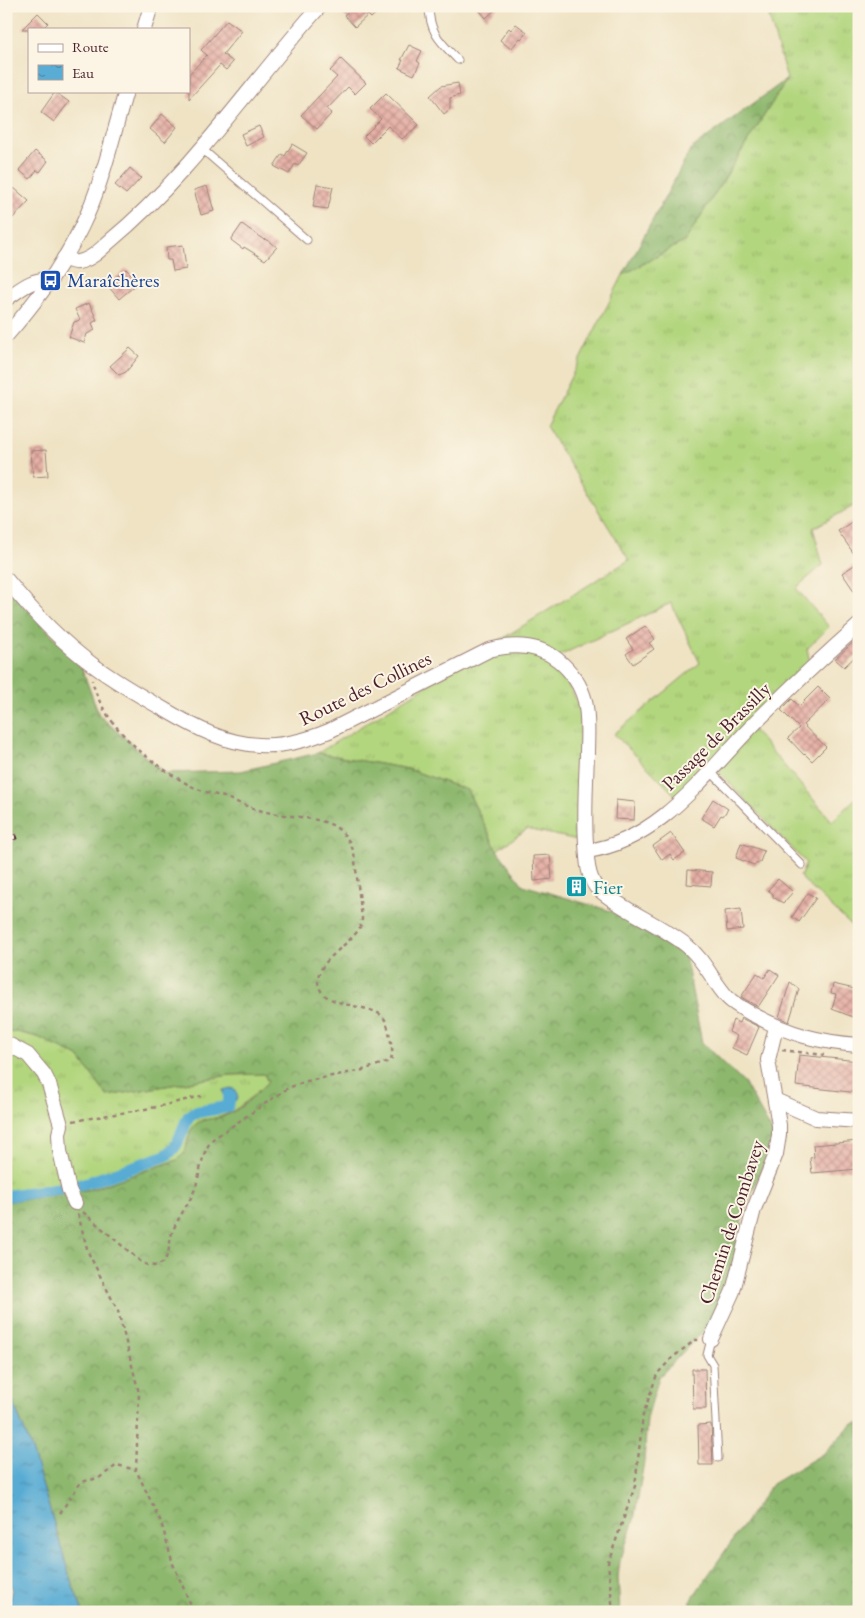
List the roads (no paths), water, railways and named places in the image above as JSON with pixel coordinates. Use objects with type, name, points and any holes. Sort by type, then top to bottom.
[{"type":"street","points":[[144,28],[151,6]]},
{"type":"street","points":[[64,258],[72,262],[78,262],[96,253],[147,208],[202,149],[320,6]]},
{"type":"street","points":[[6,336],[30,309],[51,280],[89,209],[126,92]]},
{"type":"street","points":[[6,299],[34,281],[51,280]]},
{"type":"street","name":"Route des Collines","points":[[6,579],[49,626],[92,664],[153,703],[201,730],[230,741],[258,745],[274,745],[303,740],[329,731],[489,650],[509,646],[522,646],[554,657],[571,673],[585,701],[588,726],[586,852],[589,873],[596,887],[689,946],[729,999],[738,1006],[776,1027],[796,1034],[820,1040],[859,1045]]},
{"type":"street","name":"Passage de Brassilly","points":[[586,852],[612,846],[643,830],[670,811],[762,716],[859,625]]},
{"type":"street","name":"Chemin de Combavey","points":[[710,1339],[731,1298],[754,1209],[776,1154],[780,1135],[776,1100],[768,1060],[776,1027]]},
{"type":"street","points":[[6,1043],[28,1056],[44,1074],[53,1095],[60,1122],[60,1151],[68,1187],[75,1203]]},
{"type":"street","points":[[776,1100],[816,1118],[859,1121]]},
{"type":"lane","points":[[429,6],[430,22],[434,34],[458,60]]},
{"type":"lane","points":[[202,149],[306,240]]},
{"type":"lane","points":[[710,771],[802,865]]},
{"type":"lane","points":[[710,1339],[707,1355],[712,1365],[718,1458]]},
{"type":"water","points":[[231,1088],[236,1090],[238,1099],[225,1103],[223,1090]]},
{"type":"water","points":[[6,1385],[31,1447],[73,1587],[83,1612],[6,1612],[12,1588],[6,1577]]},
{"type":"waterway","points":[[6,1196],[90,1182],[165,1156],[174,1148],[189,1116],[197,1112],[227,1107],[229,1096]]},
{"type":"railway","points":[[6,838],[15,837]]},
{"type":"place","name":"Maraîchères","points":[[51,280]]},
{"type":"place","name":"Fier","points":[[577,887]]}]
